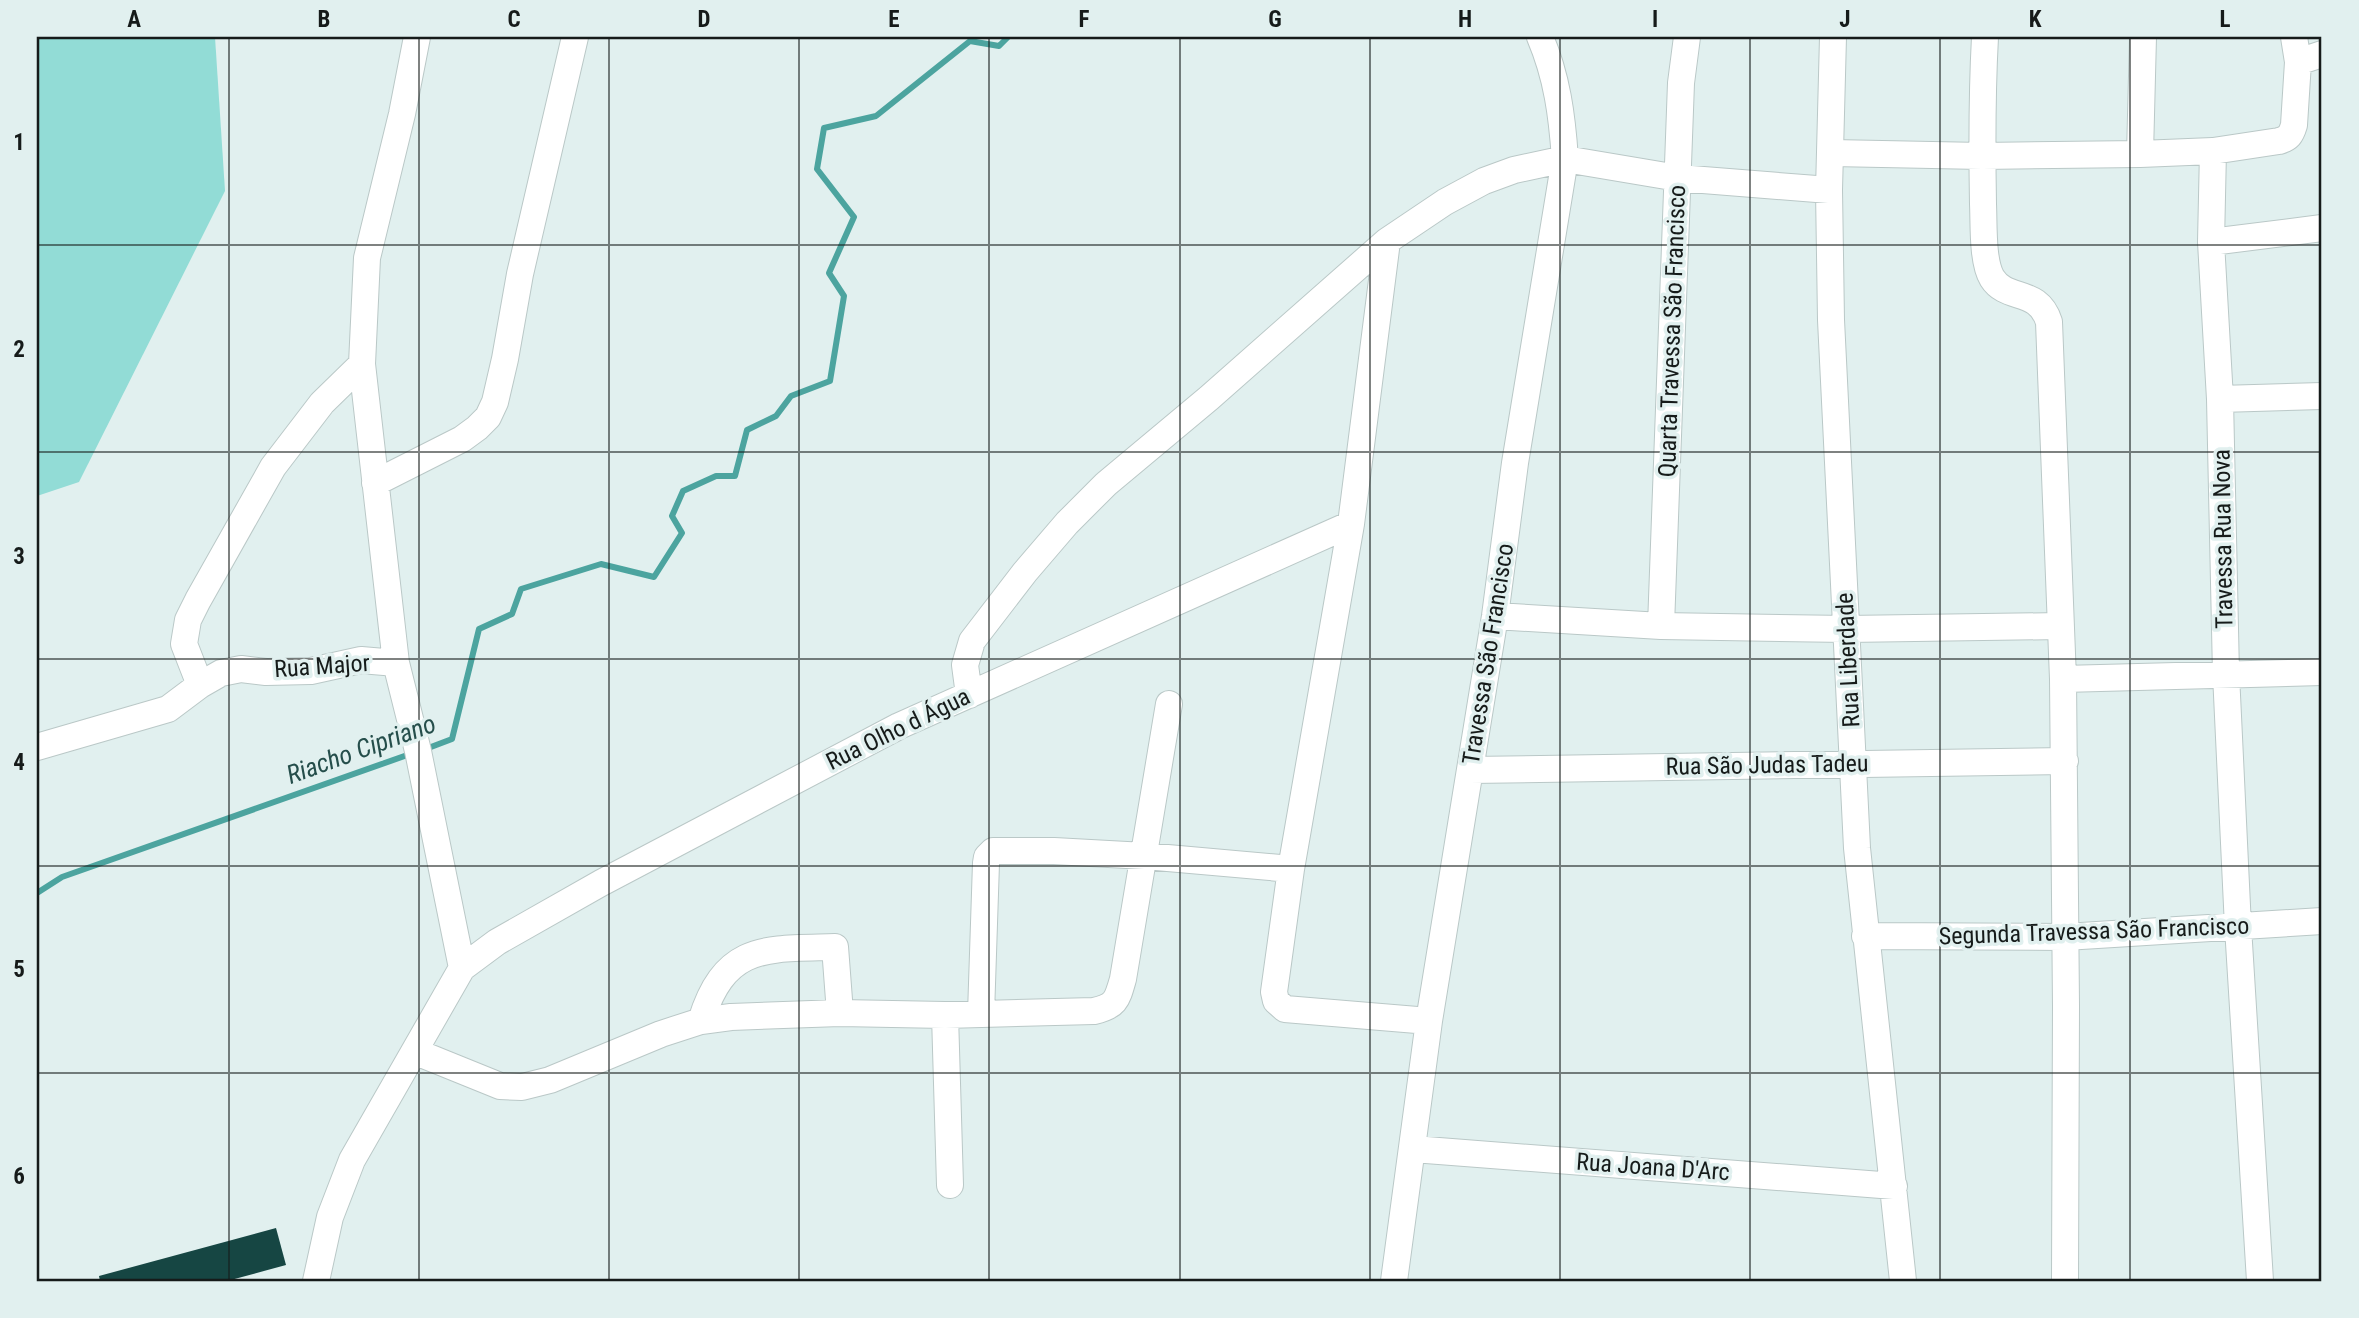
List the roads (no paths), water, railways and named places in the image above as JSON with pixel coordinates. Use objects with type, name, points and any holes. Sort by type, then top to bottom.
[{"type":"street","points":[[396,663],[362,364],[367,258],[402,114],[417,37]]},
{"type":"street","points":[[375,483],[462,439],[488,417],[495,402],[520,274],[575,37]]},
{"type":"street","name":"Travessa São Francisco","points":[[1394,1281],[1429,1021],[1565,159],[1556,82],[1540,37]]},
{"type":"street","name":"Quarta Travessa São Francisco","points":[[1661,626],[1681,83],[1687,37]]},
{"type":"street","name":"Rua Liberdade","points":[[1833,37],[1829,190],[1831,320],[1853,763],[1865,936],[1903,1281]]},
{"type":"street","points":[[1985,37],[1982,156],[1984,246],[1991,276],[1997,284],[2039,303],[2046,311],[2049,322],[2063,679],[2065,1281]]},
{"type":"street","points":[[2140,154],[2143,37]]},
{"type":"street","points":[[1832,153],[1982,156],[2213,152],[2288,138],[2294,125],[2305,51]]},
{"type":"street","name":"Travessa Rua Nova","points":[[2213,152],[2211,242],[2220,399],[2225,674],[2260,1281]]},
{"type":"street","points":[[969,695],[965,665],[972,641],[1067,523],[1116,475],[1209,398],[1387,241],[1445,202],[1484,181],[1528,166],[1565,159],[1678,178],[1829,190]]},
{"type":"street","points":[[2211,242],[2322,228]]},
{"type":"street","points":[[1387,241],[1351,524],[1291,869],[1275,979],[1276,1001],[1285,1009],[1429,1021]]},
{"type":"street","points":[[200,685],[184,644],[188,620],[198,600],[273,467],[322,403],[362,364]]},
{"type":"street","points":[[2220,399],[2322,396]]},
{"type":"street","name":"Rua Olho d Água","points":[[462,968],[497,942],[601,883],[899,726],[1351,524]]},
{"type":"street","points":[[1495,616],[1661,626],[1847,629],[2060,625]]},
{"type":"street","name":"Rua Major","points":[[37,747],[168,709],[221,673],[242,668],[311,671],[361,660],[396,663],[418,751],[462,968]]},
{"type":"street","points":[[2063,679],[2322,672]]},
{"type":"street","points":[[416,1052],[500,1086],[523,1087],[550,1080],[661,1034],[701,1021],[731,1017],[840,1013],[945,1015],[1094,1011],[1106,1008],[1118,997],[1123,979],[1169,704]]},
{"type":"street","name":"Rua São Judas Tadeu","points":[[1470,770],[2064,761]]},
{"type":"street","points":[[981,1014],[986,863],[990,854],[1000,849],[1145,856],[1291,869]]},
{"type":"street","name":"Segunda Travessa São Francisco","points":[[1865,936],[2065,937],[2322,921]]},
{"type":"street","points":[[701,1021],[715,986],[725,973],[741,958],[777,948],[835,947],[840,1013]]},
{"type":"street","points":[[316,1281],[330,1217],[352,1160],[462,968]]},
{"type":"street","points":[[945,1015],[950,1185]]},
{"type":"street","name":"Rua Joana D'Arc","points":[[1413,1149],[1894,1186]]},
{"type":"waterway","name":"Riacho Cipriano","points":[[423,750],[452,739],[479,629],[512,614],[521,589],[601,564],[654,577],[682,533],[672,516],[683,491],[716,476],[735,476],[747,430],[776,416],[791,396],[830,381],[844,296],[829,273],[854,217],[817,169],[824,128],[876,116],[970,41],[999,46],[1008,37]]},
{"type":"waterway","name":"Riacho Cipriano","points":[[37,893],[62,877],[413,753]]}]
